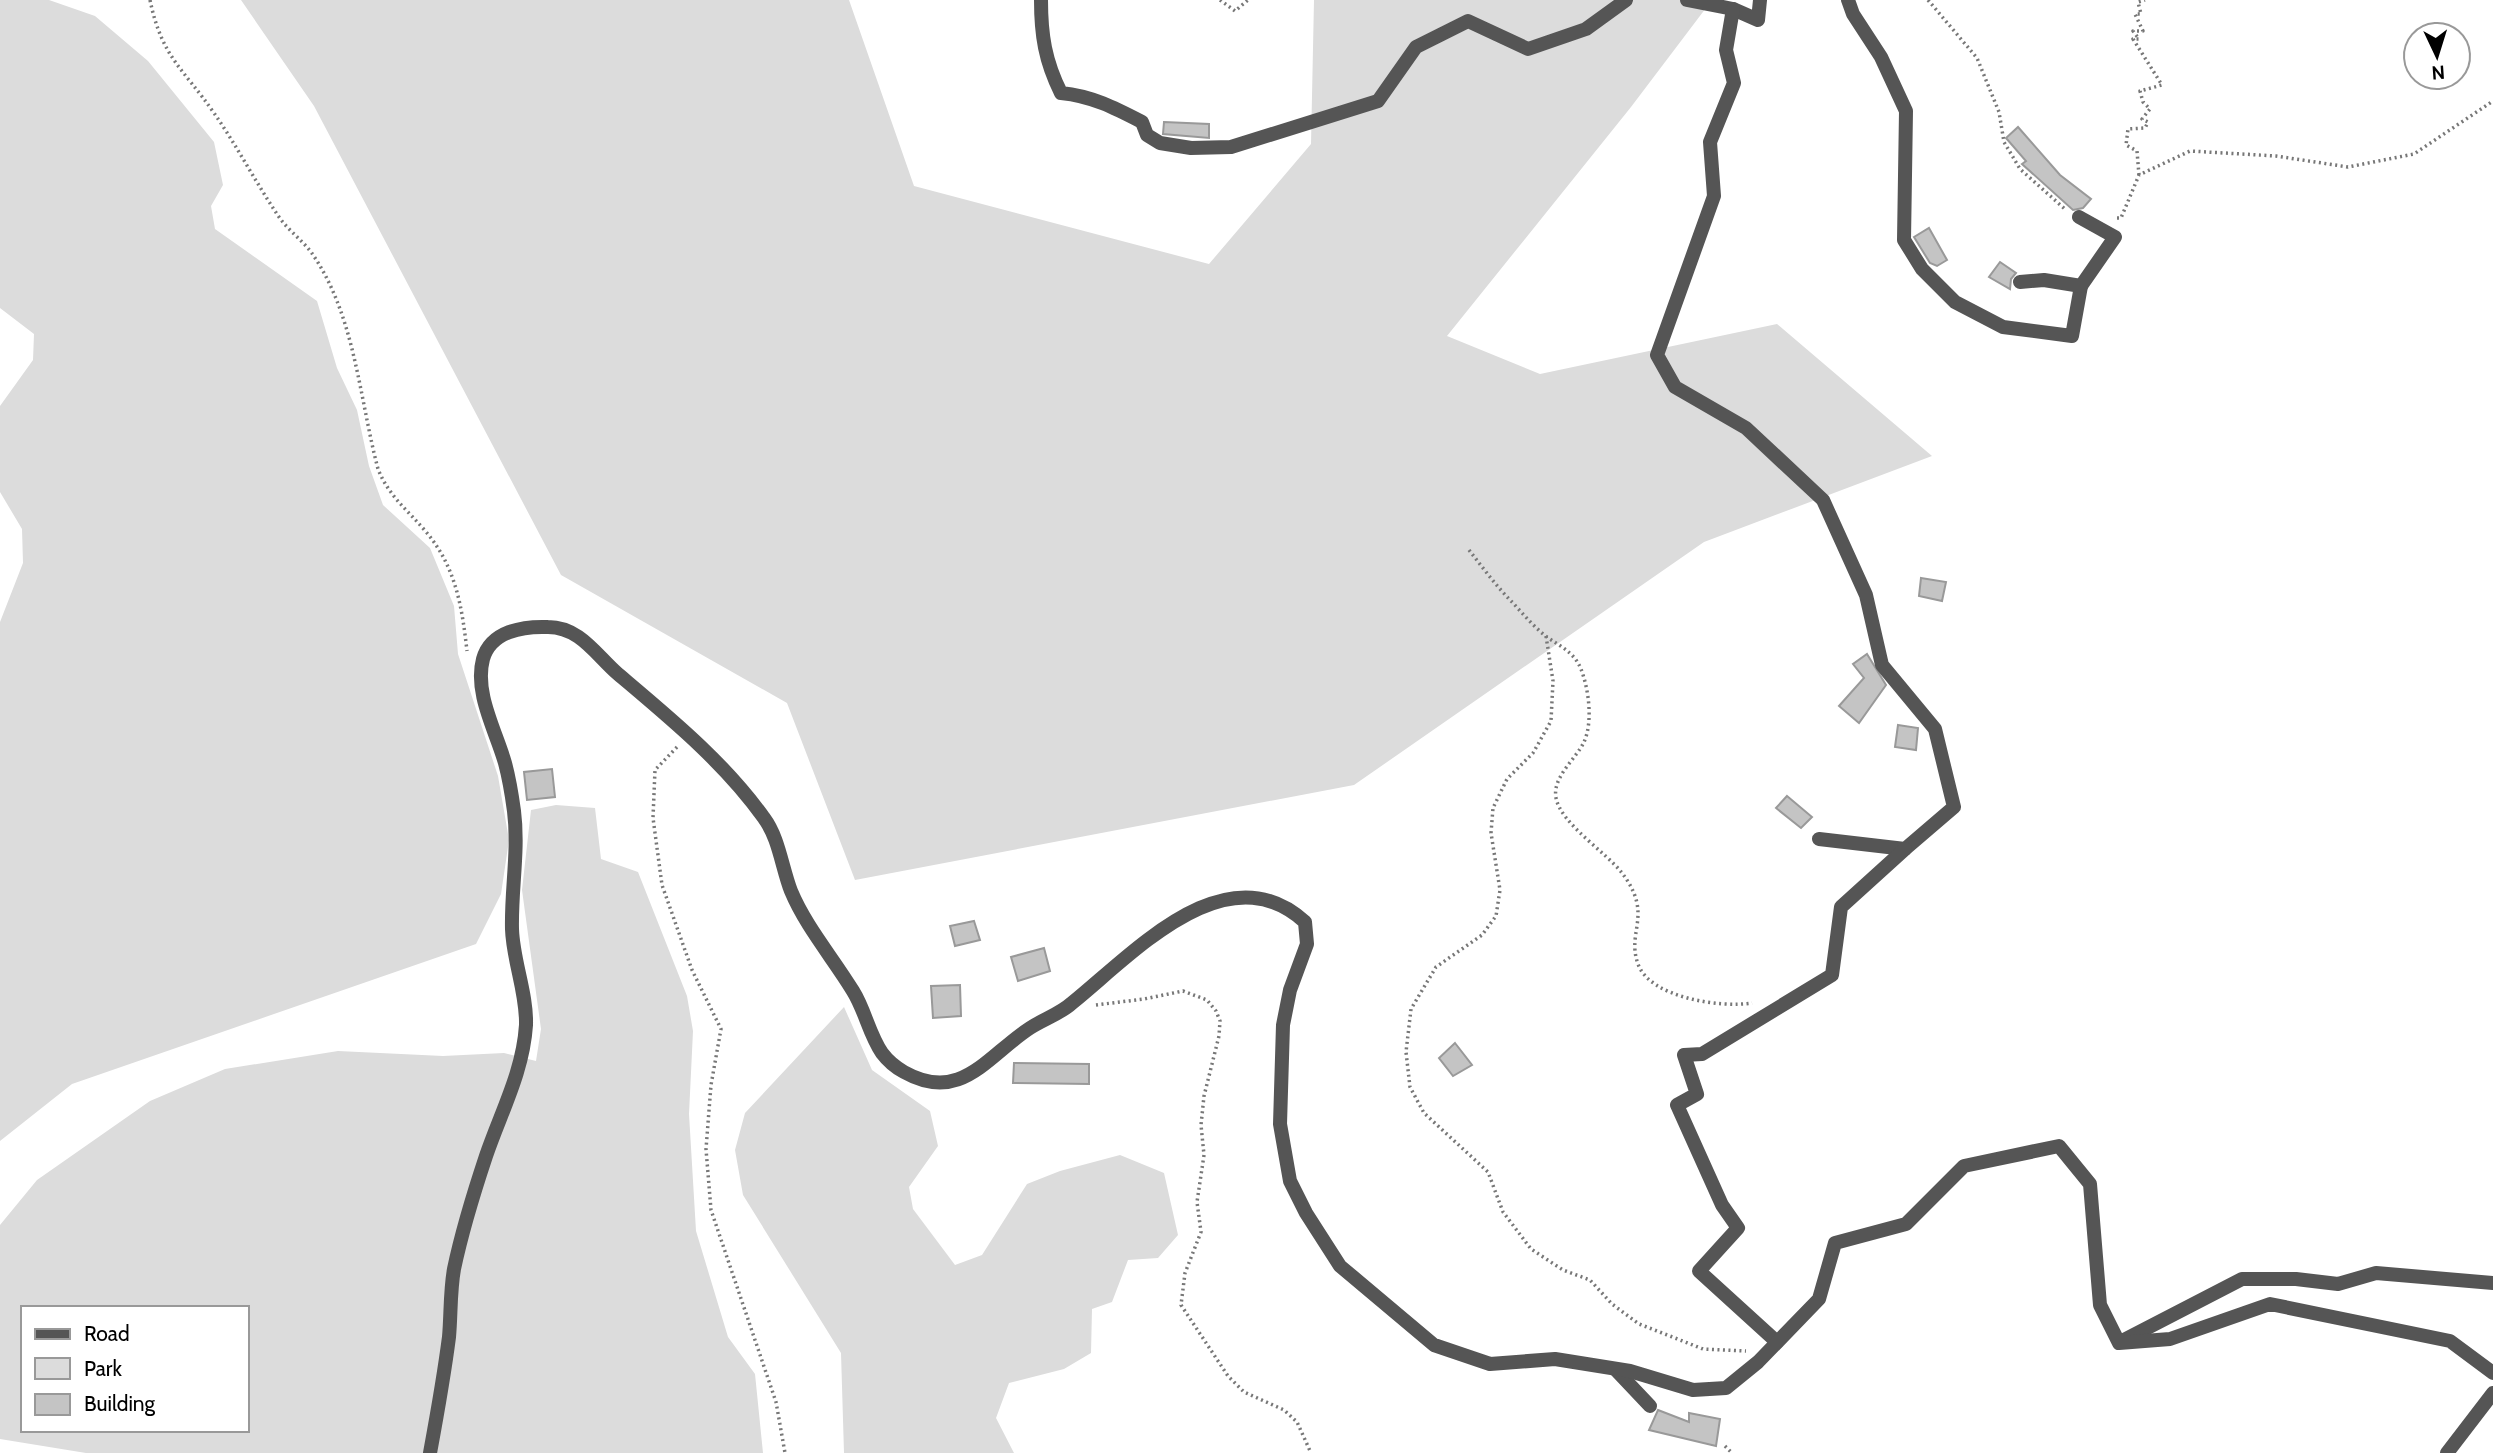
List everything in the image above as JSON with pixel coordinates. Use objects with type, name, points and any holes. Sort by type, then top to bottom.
[{"type":"street","points":[[1041,0],[1044,52],[1061,93],[1085,95],[1110,105],[1142,122],[1147,135],[1160,143],[1191,148],[1231,147],[1378,101],[1416,47],[1468,21],[1528,49],[1586,29],[1626,0]]},
{"type":"street","points":[[1687,0],[1733,9],[1758,20],[1760,0]]},
{"type":"street","points":[[1848,0],[1853,15],[1881,57],[1906,111],[1904,240],[1922,269],[1955,302],[2003,327],[2072,336],[2081,286],[2115,237],[2079,217]]},
{"type":"street","points":[[1733,9],[1726,50],[1734,83],[1710,142],[1714,196],[1657,355],[1675,387],[1746,428],[1823,500],[1866,595],[1882,665],[1935,729],[1954,807],[1841,906],[1832,975],[1702,1054],[1684,1055],[1697,1094],[1677,1105],[1722,1205],[1738,1228],[1699,1271],[1777,1342]]},
{"type":"street","points":[[2020,282],[2044,280],[2081,286]]},
{"type":"street","points":[[430,1453],[448,1341],[453,1273],[486,1157],[522,1061],[526,1018],[512,932],[515,816],[506,766],[489,717],[482,668],[492,642],[510,631],[556,627],[580,635],[609,666],[689,734],[768,823],[792,893],[857,996],[877,1044],[887,1060],[902,1072],[928,1083],[954,1083],[978,1070],[1029,1028],[1066,1008],[1163,926],[1208,904],[1239,897],[1264,898],[1291,909],[1306,922],[1307,944],[1290,990],[1283,1025],[1280,1124],[1290,1181],[1306,1213],[1340,1266],[1434,1345],[1490,1364],[1555,1359],[1615,1369],[1693,1390],[1726,1388],[1758,1362],[1819,1299],[1835,1243],[1906,1224],[1964,1166],[2059,1146],[2090,1184],[2100,1306],[2119,1343]]},
{"type":"street","points":[[1819,839],[1905,849]]},
{"type":"street","points":[[2119,1343],[2242,1279],[2338,1284],[2376,1273],[2493,1283]]},
{"type":"street","points":[[2119,1343],[2170,1339],[2270,1304],[2450,1341],[2493,1373]]},
{"type":"street","points":[[1615,1369],[1650,1406]]},
{"type":"street","points":[[2447,1453],[2493,1393]]},
{"type":"path","points":[[150,0],[157,33],[173,62],[214,113],[281,219],[311,252],[333,293],[350,343],[363,414],[385,488],[428,534],[449,566],[458,588],[467,652],[473,665],[482,668]]},
{"type":"path","points":[[1220,0],[1235,11],[1248,0]]},
{"type":"path","points":[[1928,0],[1977,58],[1999,112],[2004,142],[2020,169],[2049,197],[2079,217],[2121,218],[2139,175],[2137,151],[2126,145],[2128,129],[2146,128],[2148,122],[2142,119],[2148,115],[2150,109],[2143,102],[2140,91],[2162,85],[2133,39],[2139,39],[2133,31],[2143,31],[2135,14],[2141,14],[2138,2],[2145,0]]},
{"type":"path","points":[[2139,175],[2190,151],[2276,156],[2348,167],[2414,154],[2493,101]]},
{"type":"path","points":[[1469,551],[1511,602],[1546,636],[1572,653],[1581,670],[1589,708],[1589,728],[1584,743],[1558,783],[1555,796],[1568,819],[1622,873],[1635,895],[1639,909],[1637,962],[1643,975],[1661,987],[1696,1001],[1736,1006],[1762,1001]]},
{"type":"path","points":[[1546,636],[1553,681],[1551,721],[1533,753],[1507,779],[1493,808],[1491,834],[1500,890],[1496,916],[1482,935],[1436,967],[1411,1009],[1406,1052],[1410,1087],[1424,1113],[1488,1172],[1503,1212],[1531,1249],[1563,1270],[1590,1280],[1612,1304],[1639,1324],[1703,1349],[1748,1351],[1758,1362]]},
{"type":"path","points":[[689,734],[655,770],[655,831],[662,885],[692,970],[721,1029],[711,1085],[706,1149],[711,1210],[776,1402],[785,1453]]},
{"type":"path","points":[[1066,1008],[1144,999],[1183,990],[1208,1000],[1216,1011],[1220,1021],[1219,1036],[1204,1096],[1201,1125],[1204,1155],[1197,1202],[1201,1232],[1185,1273],[1181,1305],[1228,1376],[1244,1392],[1291,1416],[1305,1435],[1311,1453]]},
{"type":"path","points":[[1725,1446],[1731,1453]]},
{"type":"green space","points":[[0,0],[49,0],[95,16],[148,61],[214,142],[223,185],[211,206],[215,229],[317,301],[337,368],[357,410],[369,466],[383,505],[430,548],[454,606],[458,654],[498,776],[509,840],[501,894],[476,944],[72,1084],[0,1141],[0,622],[23,563],[22,529],[0,492],[0,406],[33,360],[34,334],[0,308]]},
{"type":"green space","points":[[241,0],[849,0],[914,186],[1209,264],[1311,144],[1314,0],[1712,0],[1631,107],[1447,336],[1540,374],[1777,324],[1932,456],[1704,542],[1354,785],[855,880],[787,703],[561,575],[314,106]]},
{"type":"green space","points":[[556,805],[595,808],[601,859],[638,872],[687,996],[693,1031],[689,1114],[696,1231],[728,1337],[755,1374],[763,1453],[86,1453],[0,1439],[0,1225],[37,1180],[150,1101],[225,1069],[338,1051],[443,1056],[504,1053],[536,1061],[541,1029],[522,890],[531,810]]},
{"type":"green space","points":[[844,1007],[872,1070],[930,1111],[938,1146],[909,1187],[913,1209],[955,1265],[982,1255],[1027,1184],[1060,1171],[1120,1155],[1164,1173],[1178,1235],[1158,1258],[1128,1260],[1112,1302],[1092,1309],[1091,1353],[1064,1369],[1009,1383],[996,1418],[1014,1453],[844,1453],[841,1353],[743,1195],[735,1150],[745,1113]]},
{"type":"building","points":[[1164,122],[1209,124],[1209,138],[1163,134]]},
{"type":"building","points":[[2018,127],[2060,175],[2091,199],[2083,208],[2073,210],[2022,164],[2026,161],[2006,138]]},
{"type":"building","points":[[1929,228],[1947,260],[1937,266],[1930,263],[1914,237]]},
{"type":"building","points":[[2000,262],[2016,273],[2011,279],[2010,289],[1989,277]]},
{"type":"building","points":[[1921,578],[1946,582],[1942,601],[1919,596]]},
{"type":"building","points":[[1867,654],[1886,685],[1859,723],[1839,706],[1864,678],[1853,664]]},
{"type":"building","points":[[1898,725],[1918,728],[1916,750],[1895,747]]},
{"type":"building","points":[[552,769],[555,797],[527,800],[524,772]]},
{"type":"building","points":[[1787,796],[1812,817],[1801,828],[1776,808]]},
{"type":"building","points":[[974,921],[980,940],[955,946],[950,926]]},
{"type":"building","points":[[1044,948],[1050,971],[1018,981],[1011,957]]},
{"type":"building","points":[[960,985],[961,1016],[933,1018],[931,986]]},
{"type":"building","points":[[1455,1043],[1472,1065],[1453,1076],[1439,1058]]},
{"type":"building","points":[[1014,1063],[1089,1064],[1089,1084],[1013,1083]]},
{"type":"building","points":[[1658,1410],[1689,1422],[1689,1413],[1720,1419],[1716,1446],[1649,1430]]}]
